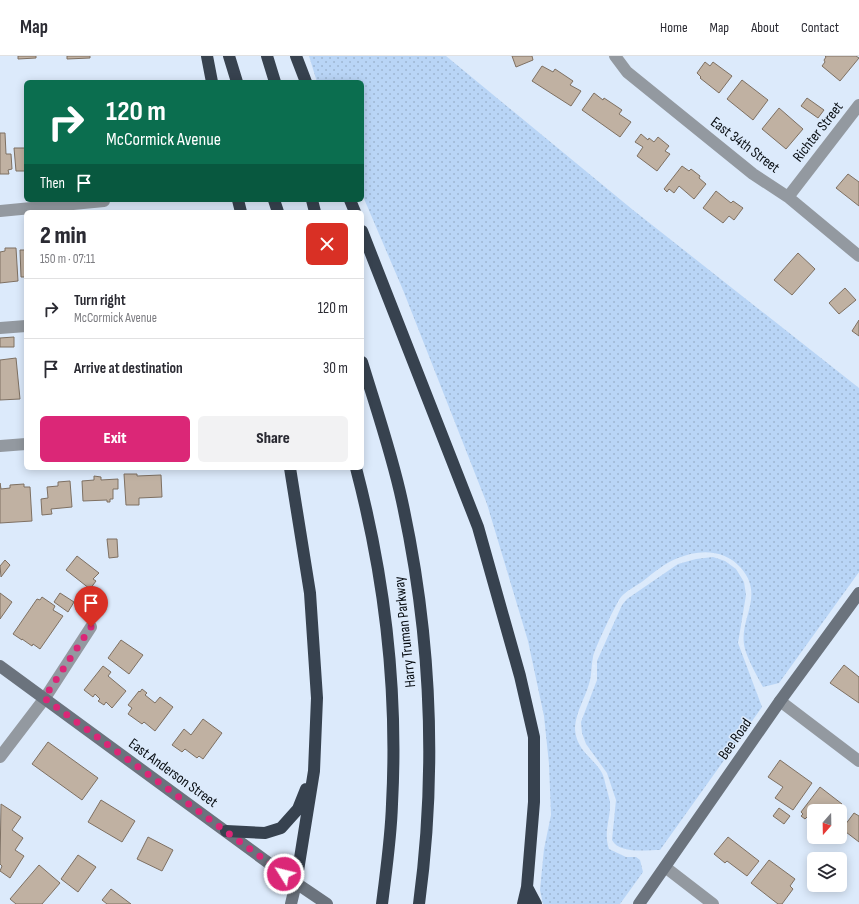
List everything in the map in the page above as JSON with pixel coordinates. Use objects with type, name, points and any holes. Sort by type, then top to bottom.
[{"type":"highway","points":[[207,56],[212,80]]},
{"type":"highway","points":[[229,56],[236,80]]},
{"type":"highway","points":[[267,56],[274,80]]},
{"type":"highway","points":[[296,56],[305,80]]},
{"type":"highway","points":[[364,237],[478,527],[520,676],[534,737],[534,802],[527,887],[524,904]]},
{"type":"highway","name":"Harry Truman Parkway","points":[[364,369],[402,501],[414,564],[423,624],[428,689],[430,751],[428,812],[419,904]]},
{"type":"highway","points":[[290,470],[310,593],[317,698],[314,771],[296,883]]},
{"type":"highway","name":"Harry Truman Parkway","points":[[357,470],[367,508],[379,570],[387,628],[392,691],[394,751],[392,804],[382,904]]},
{"type":"highway","points":[[226,831],[265,833],[282,828],[298,809],[314,771]]},
{"type":"highway","points":[[527,887],[536,904]]},
{"type":"main road","name":"Bee Road","points":[[639,904],[780,701],[859,593]]},
{"type":"main road","name":"East Anderson Street","points":[[0,666],[296,883],[327,904]]},
{"type":"main road","points":[[291,904],[296,883]]},
{"type":"street","name":"East 34th Street","points":[[615,56],[627,72],[633,77],[752,174],[788,197],[859,256]]},
{"type":"street","name":"Richter Street","points":[[788,197],[859,105]]},
{"type":"street","points":[[0,212],[95,202]]},
{"type":"street","points":[[0,328],[24,326]]},
{"type":"street","points":[[0,446],[24,444]]},
{"type":"street","points":[[0,757],[44,698],[91,627]]},
{"type":"street","points":[[780,701],[859,761]]},
{"type":"street","points":[[665,867],[713,904]]},
{"type":"shaded area","points":[[309,56],[446,56],[633,210],[859,388],[859,572],[779,683],[763,687],[750,663],[745,649],[744,638],[751,599],[751,589],[748,579],[741,568],[727,557],[711,552],[703,552],[686,555],[673,560],[628,591],[618,601],[594,653],[590,681],[577,716],[575,727],[576,736],[579,743],[597,766],[604,778],[610,802],[607,831],[607,843],[609,849],[626,857],[636,857],[640,860],[643,872],[620,904],[543,904],[540,890],[544,849],[551,815],[549,764],[544,716],[528,641],[487,504],[403,290],[364,199],[364,80],[316,80]]},
{"type":"shaded area","points":[[713,557],[725,561],[736,569],[744,582],[746,595],[738,643],[762,707],[660,850],[641,851],[620,847],[612,840],[616,800],[607,773],[586,744],[582,733],[581,722],[597,680],[597,661],[622,605],[627,599],[678,564],[696,559]]},
{"type":"building","points":[[18,56],[36,56],[36,58],[18,59]]},
{"type":"building","points":[[67,56],[90,56],[90,58],[67,59]]},
{"type":"building","points":[[512,56],[532,56],[533,60],[516,67]]},
{"type":"building","points":[[825,56],[856,56],[859,58],[840,81],[822,66],[825,62]]},
{"type":"building","points":[[705,62],[710,66],[713,62],[732,76],[719,93],[700,78],[701,77],[697,73]]},
{"type":"building","points":[[542,66],[553,72],[555,69],[573,81],[570,85],[581,91],[571,106],[532,81]]},
{"type":"building","points":[[742,80],[768,100],[753,120],[727,99]]},
{"type":"building","points":[[594,93],[603,100],[604,98],[622,110],[619,114],[631,122],[620,137],[582,110]]},
{"type":"building","points":[[807,98],[824,110],[818,118],[801,106]]},
{"type":"building","points":[[779,108],[803,129],[786,149],[762,129]]},
{"type":"building","points":[[0,133],[5,133],[6,154],[11,154],[12,169],[8,170],[9,174],[0,174]]},
{"type":"building","points":[[641,134],[648,140],[649,138],[654,142],[658,137],[669,146],[665,151],[670,154],[657,171],[637,156],[643,147],[635,142]]},
{"type":"building","points":[[14,148],[24,148],[24,171],[16,171]]},
{"type":"building","points":[[682,166],[689,171],[691,169],[700,176],[699,178],[706,184],[694,199],[679,186],[674,193],[669,189],[667,192],[664,189]]},
{"type":"building","points":[[848,174],[859,182],[859,206],[836,188]]},
{"type":"building","points":[[716,191],[731,203],[733,201],[743,208],[734,220],[729,216],[723,223],[703,208]]},
{"type":"building","points":[[5,248],[16,248],[18,281],[0,283],[0,252],[5,251]]},
{"type":"building","points":[[20,250],[24,250],[24,277],[21,277]]},
{"type":"building","points":[[798,253],[815,269],[792,295],[774,280]]},
{"type":"building","points":[[845,288],[856,300],[839,314],[829,303]]},
{"type":"building","points":[[859,320],[859,336],[852,331]]},
{"type":"building","points":[[14,337],[14,347],[0,347],[0,338]]},
{"type":"building","points":[[16,358],[20,399],[0,400],[0,360]]},
{"type":"building","points":[[124,474],[137,474],[137,476],[161,475],[162,497],[139,498],[139,505],[126,505]]},
{"type":"building","points":[[94,476],[101,477],[101,480],[118,479],[118,489],[113,489],[113,499],[110,499],[110,502],[107,502],[107,500],[83,501],[82,481],[94,480]]},
{"type":"building","points":[[70,481],[72,507],[51,509],[52,514],[42,515],[41,499],[48,498],[47,487],[58,486],[58,482]]},
{"type":"building","points":[[0,483],[1,489],[10,488],[10,485],[24,484],[24,487],[30,487],[32,521],[0,523]]},
{"type":"building","points":[[107,539],[117,539],[118,557],[109,558]]},
{"type":"building","points":[[77,556],[99,573],[93,579],[96,581],[90,589],[66,570]]},
{"type":"building","points":[[5,560],[10,565],[1,577],[0,566]]},
{"type":"building","points":[[0,593],[12,602],[0,619]]},
{"type":"building","points":[[60,593],[74,602],[68,612],[54,602]]},
{"type":"building","points":[[42,597],[55,606],[53,610],[63,616],[40,649],[33,644],[32,646],[13,634],[37,599],[40,600]]},
{"type":"building","points":[[121,640],[143,655],[129,674],[108,658]]},
{"type":"building","points":[[844,665],[859,677],[859,703],[830,683]]},
{"type":"building","points":[[103,666],[111,672],[108,676],[126,691],[112,708],[106,702],[104,705],[98,701],[100,699],[95,694],[93,697],[84,690]]},
{"type":"building","points":[[142,689],[147,693],[145,695],[155,703],[160,697],[173,707],[155,731],[144,722],[142,724],[128,714],[132,708],[128,705]]},
{"type":"building","points":[[203,719],[222,733],[203,759],[199,756],[197,758],[185,749],[182,752],[172,745],[184,729],[191,735]]},
{"type":"building","points":[[48,742],[98,778],[82,800],[32,764]]},
{"type":"building","points":[[780,760],[812,783],[793,810],[775,798],[783,787],[768,777]]},
{"type":"building","points":[[820,787],[842,804],[807,804]]},
{"type":"building","points":[[101,800],[135,821],[122,842],[88,822]]},
{"type":"building","points":[[1,804],[21,817],[12,830],[23,838],[15,850],[24,856],[10,878],[0,871],[2,866],[0,864]]},
{"type":"building","points":[[807,804],[807,817],[805,819],[801,816],[803,814],[801,812]]},
{"type":"building","points":[[779,808],[790,816],[784,824],[773,816]]},
{"type":"building","points":[[854,813],[859,816],[859,842],[847,833],[847,822]]},
{"type":"building","points":[[148,837],[173,850],[162,871],[137,859]]},
{"type":"building","points":[[728,837],[759,861],[747,876],[727,861],[725,863],[714,854]]},
{"type":"building","points":[[78,855],[96,867],[78,892],[61,879]]},
{"type":"building","points":[[769,860],[795,879],[790,886],[793,889],[782,904],[778,904],[751,883]]},
{"type":"building","points":[[39,865],[60,883],[42,904],[16,904],[10,899]]},
{"type":"building","points":[[111,889],[131,904],[107,904],[102,900]]},
{"type":"route","points":[[91,627],[44,698],[284,874]]}]
